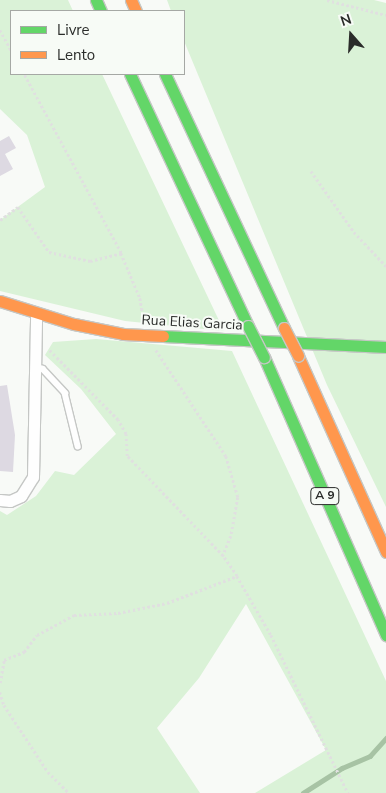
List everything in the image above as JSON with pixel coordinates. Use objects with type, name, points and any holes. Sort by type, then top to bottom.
[{"type":"main road","name":"A 9","points":[[130,75],[264,357],[386,634]]},
{"type":"main road","name":"A 9","points":[[165,75],[298,356],[386,552]]},
{"type":"main road","name":"Rua Elias Garcia","points":[[0,301],[36,314],[123,334],[386,348]]},
{"type":"street","points":[[0,500],[10,501],[21,496],[33,477],[36,314]]},
{"type":"lane","points":[[34,366],[43,369],[65,393],[78,446]]},
{"type":"path","points":[[328,0],[386,15]]},
{"type":"path","points":[[0,30],[10,48]]},
{"type":"path","points":[[25,75],[121,253],[140,298],[148,336],[226,456],[238,497],[231,536],[224,556]]},
{"type":"path","points":[[311,171],[354,232],[386,266]]},
{"type":"path","points":[[0,220],[18,208],[49,252],[90,261],[121,253]]},
{"type":"path","points":[[34,344],[48,349],[118,420],[126,434],[127,456],[224,556],[271,635],[348,793]]},
{"type":"path","points":[[0,683],[4,660],[24,652],[37,635],[74,615],[118,613],[167,603],[237,576]]},
{"type":"path","points":[[0,692],[4,704],[38,758],[69,793]]},
{"type":"green space","points":[[0,0],[68,0],[73,10],[10,10],[10,75],[102,75],[224,331],[125,321],[0,291],[0,220],[45,187],[27,135],[0,109]]},
{"type":"green space","points":[[167,0],[374,0],[386,3],[386,507],[327,385],[185,43],[185,10],[171,10]]},
{"type":"green space","points":[[96,339],[232,351],[386,681],[386,793],[255,793],[326,750],[246,604],[199,678],[157,728],[200,793],[0,793],[0,511],[7,515],[36,496],[55,471],[74,475],[116,434],[81,389],[45,355],[53,342]]},
{"type":"building","points":[[9,136],[16,148],[5,154],[13,169],[0,176],[0,141]]},
{"type":"building","points":[[7,385],[15,435],[13,472],[0,471],[0,386]]},
{"type":"waterway","points":[[303,793],[342,768],[370,756],[386,738]]},
{"type":"traffic: fast","points":[[96,0],[101,10]]},
{"type":"traffic: fast","points":[[130,75],[248,326]]},
{"type":"traffic: fast","points":[[165,75],[284,328]]},
{"type":"traffic: fast","points":[[248,326],[264,357]]},
{"type":"traffic: fast","points":[[163,336],[386,347]]},
{"type":"traffic: fast","points":[[264,357],[386,635]]},
{"type":"traffic: slow","points":[[131,0],[136,10]]},
{"type":"traffic: slow","points":[[0,301],[74,324],[123,334],[163,336]]},
{"type":"traffic: slow","points":[[284,328],[298,356]]},
{"type":"traffic: slow","points":[[298,356],[386,552]]}]
